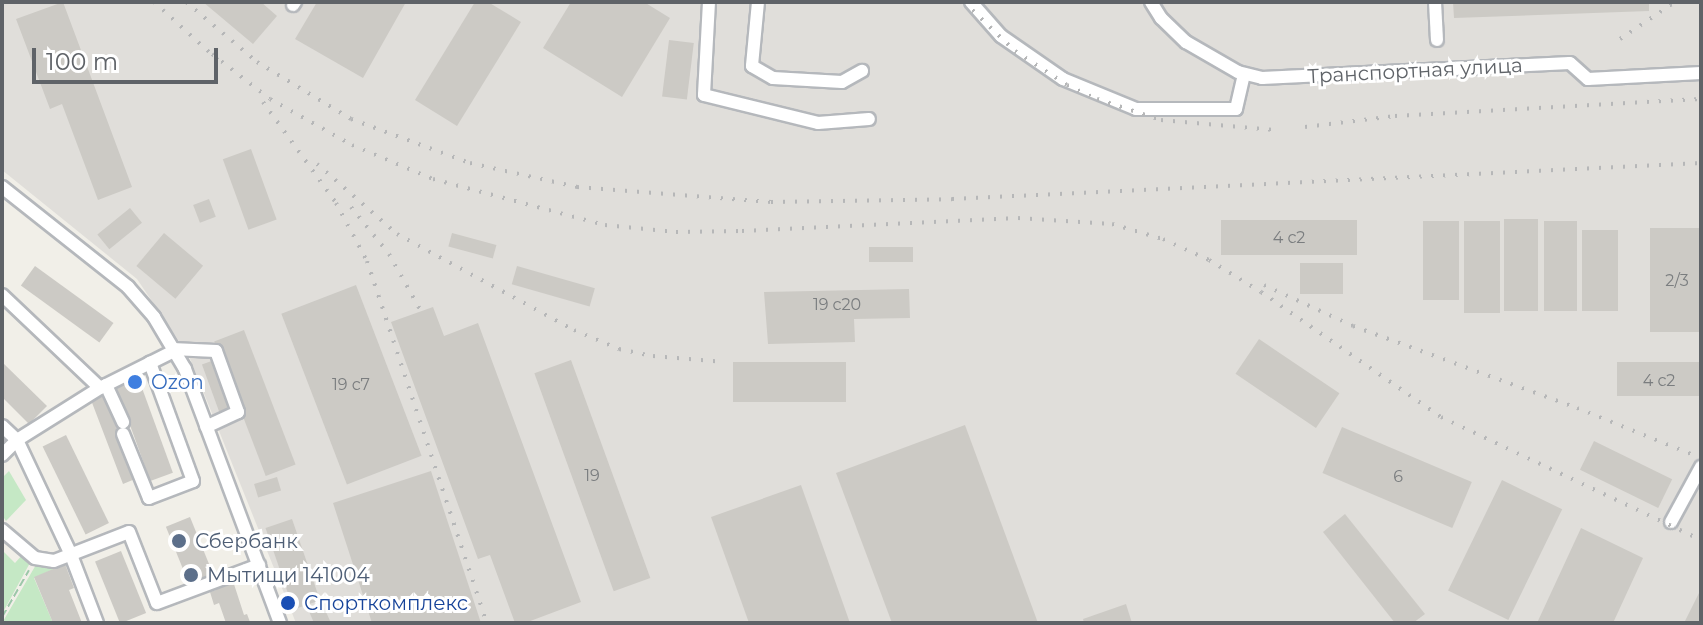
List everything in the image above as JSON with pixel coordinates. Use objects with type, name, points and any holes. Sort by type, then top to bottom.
[{"type":"street","points":[[709,2],[704,95],[818,123],[869,119]]},
{"type":"street","points":[[758,2],[752,66],[773,78],[842,82],[862,71]]},
{"type":"street","points":[[971,2],[1001,36],[1063,79],[1136,109],[1236,109],[1244,74]]},
{"type":"street","name":"Транспортная улица","points":[[1151,2],[1161,18],[1186,42],[1244,74],[1279,78],[1570,63],[1588,79],[1701,73]]},
{"type":"street","points":[[1435,2],[1437,40]]},
{"type":"street","points":[[2,187],[128,287],[154,317],[185,369],[280,623]]},
{"type":"street","points":[[2,295],[103,386],[123,428],[149,498],[193,481],[150,363]]},
{"type":"street","points":[[2,455],[17,440],[103,386],[173,350],[216,351],[238,412],[206,427]]},
{"type":"street","points":[[2,426],[17,440],[71,555],[97,623]]},
{"type":"street","points":[[1671,522],[1701,467]]},
{"type":"street","points":[[2,530],[35,558],[54,561],[129,532],[157,603],[259,565]]},
{"type":"path","points":[[2,617],[35,558]]},
{"type":"shaded area","points":[[2,2],[1701,2],[1701,623],[296,623],[189,356],[137,279],[2,170]]},
{"type":"green space","points":[[9,471],[26,500],[6,521],[2,515],[2,478]]},
{"type":"green space","points":[[2,550],[15,563],[23,554],[31,561],[2,614]]},
{"type":"green space","points":[[37,563],[65,564],[34,578],[53,623],[2,623]]},
{"type":"building","points":[[63,2],[132,187],[98,200],[62,104],[50,109],[16,19]]},
{"type":"building","points":[[203,2],[261,2],[277,16],[253,44]]},
{"type":"building","points":[[317,2],[406,2],[363,78],[295,39]]},
{"type":"building","points":[[475,2],[488,2],[521,22],[457,126],[415,100]]},
{"type":"building","points":[[571,2],[644,2],[670,18],[622,97],[543,48]]},
{"type":"building","points":[[1453,2],[1649,2],[1649,11],[1454,18]]},
{"type":"building","points":[[669,40],[694,43],[687,100],[662,97]]},
{"type":"building","points":[[251,149],[277,219],[248,230],[223,159]]},
{"type":"building","points":[[209,199],[216,217],[200,223],[193,205]]},
{"type":"building","points":[[130,208],[142,223],[109,249],[97,234]]},
{"type":"building","points":[[1504,219],[1538,219],[1538,311],[1504,311]]},
{"type":"building","points":[[1221,220],[1357,220],[1357,255],[1221,255]]},
{"type":"building","points":[[1423,221],[1459,221],[1459,300],[1423,300]]},
{"type":"building","points":[[1464,221],[1500,221],[1500,313],[1464,313]]},
{"type":"building","points":[[1544,221],[1577,221],[1577,311],[1544,311]]},
{"type":"building","points":[[1650,228],[1701,228],[1701,332],[1650,332]]},
{"type":"building","points":[[1582,230],[1618,230],[1618,311],[1582,311]]},
{"type":"building","points":[[164,233],[203,266],[175,299],[136,266]]},
{"type":"building","points":[[452,233],[496,245],[493,258],[448,247]]},
{"type":"building","points":[[869,247],[913,247],[913,262],[869,262]]},
{"type":"building","points":[[1300,263],[1343,263],[1343,294],[1300,294]]},
{"type":"building","points":[[35,266],[113,323],[99,342],[21,285]]},
{"type":"building","points":[[517,266],[595,288],[590,307],[512,284]]},
{"type":"building","points":[[356,285],[422,456],[347,485],[281,314]]},
{"type":"building","points":[[909,289],[910,318],[854,319],[855,342],[768,344],[764,292]]},
{"type":"building","points":[[433,307],[444,336],[478,323],[581,602],[525,623],[515,623],[490,555],[478,559],[391,322]]},
{"type":"building","points":[[244,330],[296,464],[266,476],[214,341]]},
{"type":"building","points":[[1259,339],[1339,393],[1316,428],[1236,374]]},
{"type":"building","points":[[217,359],[234,406],[219,411],[202,364]]},
{"type":"building","points":[[571,360],[650,578],[614,591],[534,373]]},
{"type":"building","points":[[2,362],[47,406],[29,424],[2,397]]},
{"type":"building","points":[[733,362],[846,362],[846,402],[733,402]]},
{"type":"building","points":[[1617,362],[1701,362],[1701,396],[1617,396]]},
{"type":"building","points":[[138,377],[173,473],[150,481],[115,385]]},
{"type":"building","points":[[104,395],[119,427],[116,428],[135,479],[123,484],[91,400]]},
{"type":"building","points":[[965,425],[1038,623],[892,623],[836,473]]},
{"type":"building","points":[[1342,427],[1472,482],[1452,528],[1322,473]]},
{"type":"building","points":[[66,435],[109,523],[86,534],[43,446]]},
{"type":"building","points":[[1594,441],[1672,479],[1658,508],[1580,470]]},
{"type":"building","points":[[431,471],[481,623],[372,623],[333,503]]},
{"type":"building","points":[[277,477],[281,490],[258,497],[254,484]]},
{"type":"building","points":[[1502,480],[1562,509],[1508,620],[1448,591]]},
{"type":"building","points":[[801,485],[850,623],[749,623],[711,517]]},
{"type":"building","points":[[1345,514],[1425,614],[1413,623],[1395,623],[1323,532]]},
{"type":"building","points":[[190,517],[213,574],[189,583],[166,527]]},
{"type":"building","points":[[292,519],[320,600],[294,609],[266,528]]},
{"type":"building","points":[[1581,528],[1643,558],[1613,623],[1537,623]]},
{"type":"building","points":[[121,551],[146,613],[120,623],[95,561]]},
{"type":"building","points":[[65,564],[74,588],[69,590],[82,623],[53,623],[34,577]]},
{"type":"building","points":[[232,578],[244,615],[247,614],[250,622],[226,623],[219,603],[214,605],[210,592],[216,590],[214,584]]},
{"type":"building","points":[[1701,589],[1701,623],[1684,623]]},
{"type":"building","points":[[322,603],[331,623],[314,623],[308,609]]},
{"type":"building","points":[[1126,604],[1132,623],[1084,623],[1083,619]]},
{"type":"railway","points":[[154,2],[219,61]]},
{"type":"railway","points":[[186,2],[257,62],[351,119],[470,163],[577,187],[771,202],[952,199],[1701,163]]},
{"type":"railway","points":[[964,2],[1015,51],[1067,85],[1097,99],[1161,120],[1275,130]]},
{"type":"railway","points":[[1620,39],[1675,2]]},
{"type":"railway","points":[[212,54],[270,99],[352,145],[433,179],[605,225],[676,232],[742,231],[1018,218],[1112,224],[1163,239],[1209,260],[1261,292],[1441,417],[1701,540]]},
{"type":"railway","points":[[1305,127],[1395,116],[1701,99]]},
{"type":"railway","points":[[263,102],[336,203],[367,261],[487,623]]},
{"type":"railway","points":[[317,164],[397,234],[574,330],[619,349],[653,356],[725,362]]},
{"type":"railway","points":[[351,207],[389,254],[421,311]]},
{"type":"railway","points":[[1264,285],[1353,326],[1577,408],[1701,458]]},
{"type":"place","name":"Ozon","points":[[135,382]]},
{"type":"place","name":"Сбербанк","points":[[179,541]]},
{"type":"place","name":"Мытищи 141004","points":[[191,575]]},
{"type":"place","name":"Спорткомплекс","points":[[288,603]]}]
